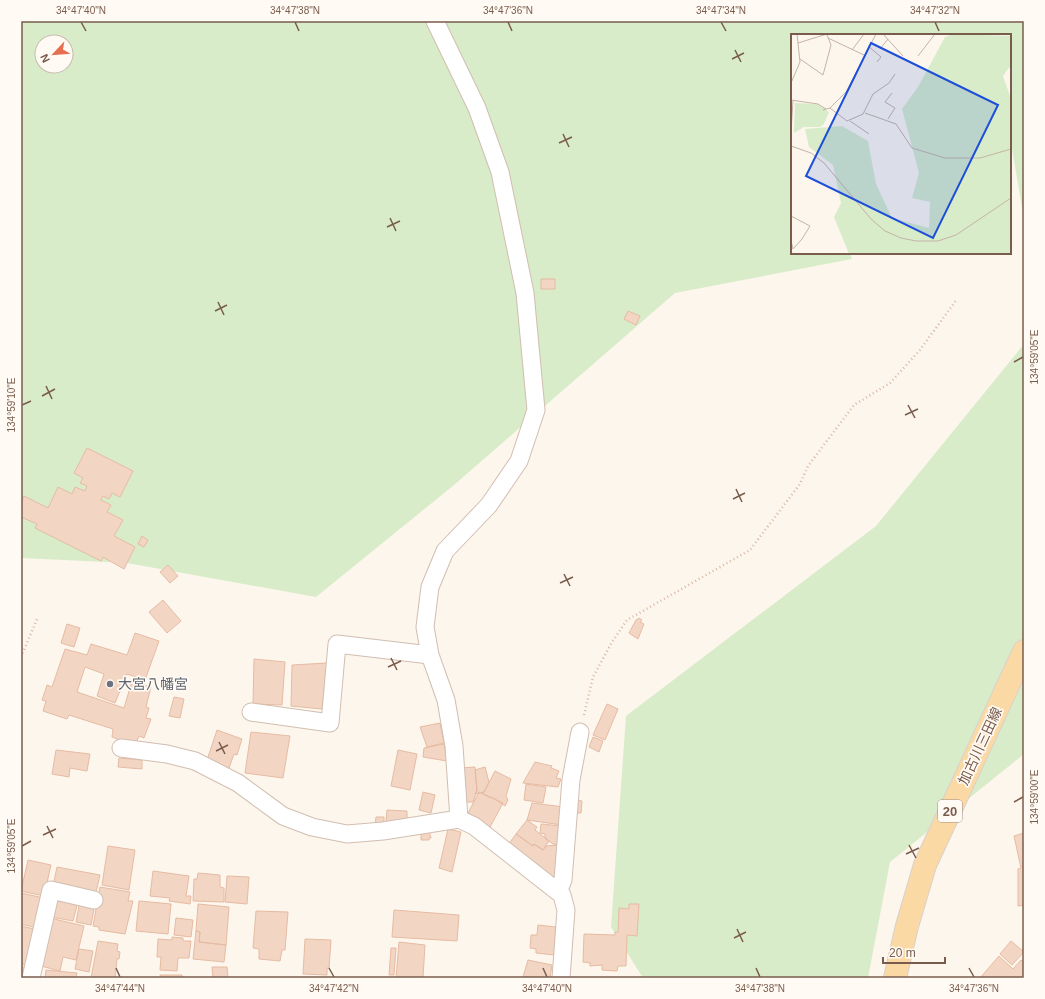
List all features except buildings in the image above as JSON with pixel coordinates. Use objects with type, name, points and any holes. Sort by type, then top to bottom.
[{"type":"main road","name":"加古川三田線","points":[[895,978],[907,926],[925,865],[1024,651]]},
{"type":"street","points":[[435,21],[477,108],[500,172],[525,293],[536,410],[519,461],[489,505],[445,551],[430,587],[425,627],[430,655],[446,700],[454,746],[458,819]]},
{"type":"street","points":[[251,712],[330,723],[337,644],[430,655]]},
{"type":"street","points":[[558,892],[563,880],[571,780],[580,732]]},
{"type":"street","points":[[121,748],[167,754],[196,761],[238,783],[283,816],[312,827],[348,834],[383,831],[458,819],[474,826],[562,895],[566,910],[560,978]]},
{"type":"street","points":[[31,978],[51,890],[94,900]]},
{"type":"path","points":[[580,732],[593,677],[612,642],[627,620],[750,550],[800,484],[808,466],[854,405],[890,383],[920,350],[957,299]]},
{"type":"path","points":[[21,657],[38,617]]},
{"type":"green space","points":[[21,21],[1024,21],[1024,219],[1011,143],[1011,34],[791,34],[791,254],[850,254],[852,259],[675,293],[454,485],[316,597],[127,563],[21,558]]},
{"type":"green space","points":[[1024,344],[1024,754],[890,862],[868,978],[643,978],[611,927],[626,716],[876,526]]},
{"type":"place","name":"大宮八幡宮","points":[[110,684]]}]
